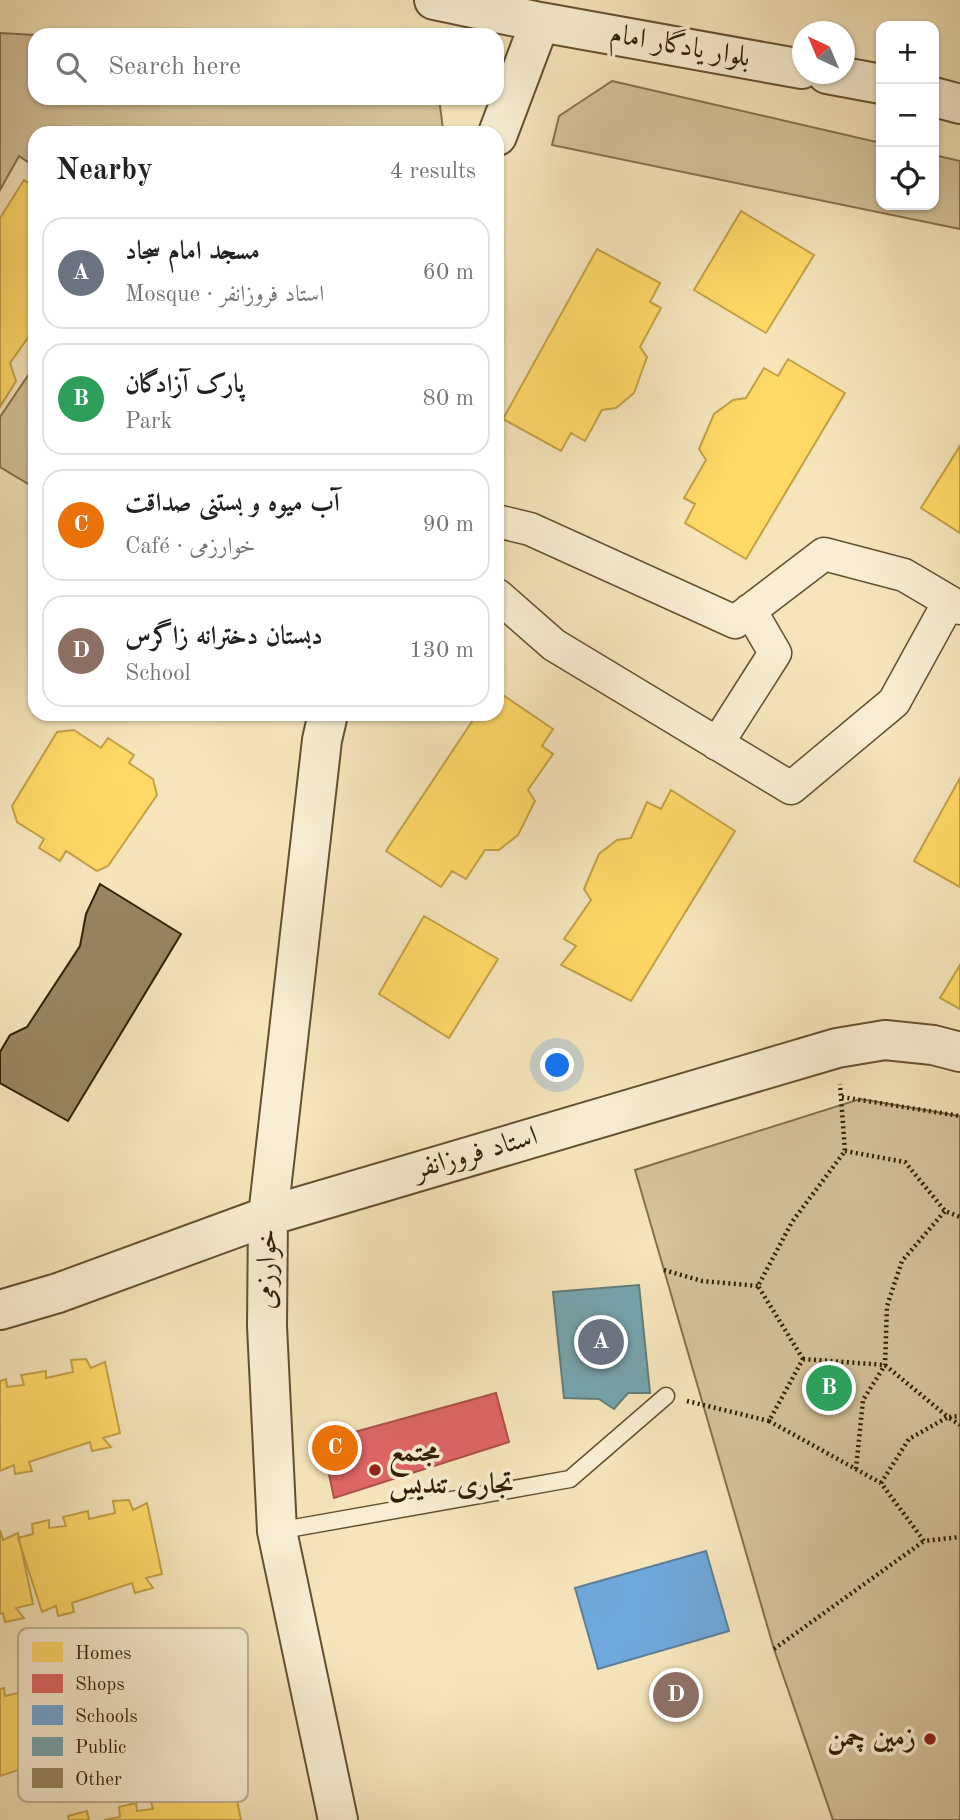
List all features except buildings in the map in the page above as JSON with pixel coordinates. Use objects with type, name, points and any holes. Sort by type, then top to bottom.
[{"type":"street","name":"بلوار یادگار امام","points":[[435,0],[540,11],[792,67]]},
{"type":"street","points":[[500,126],[540,11]]},
{"type":"street","points":[[855,79],[876,83]]},
{"type":"street","points":[[939,98],[960,103]]},
{"type":"street","points":[[504,523],[530,529],[735,622],[824,554],[904,575],[954,605],[894,702],[791,788],[554,645],[504,601]]},
{"type":"street","points":[[717,744],[775,653],[750,610]]},
{"type":"street","name":"خوارزمی","points":[[327,721],[316,794],[268,1216],[267,1326],[277,1531],[338,1820]]},
{"type":"street","name":"استاد فروزانفر","points":[[0,1310],[58,1293],[268,1216],[837,1048],[885,1040],[933,1045],[960,1052]]},
{"type":"lane","points":[[277,1531],[570,1479],[666,1396]]},
{"type":"path","points":[[758,1286],[792,1222],[845,1151],[837,1048]]},
{"type":"path","points":[[842,1097],[960,1116]]},
{"type":"path","points":[[845,1151],[905,1162],[945,1210],[960,1217]]},
{"type":"path","points":[[856,1469],[863,1400],[885,1364],[887,1306],[902,1261],[945,1210]]},
{"type":"path","points":[[664,1270],[702,1281],[758,1286]]},
{"type":"path","points":[[758,1286],[803,1359]]},
{"type":"path","points":[[803,1359],[885,1364],[960,1424]]},
{"type":"path","points":[[769,1421],[803,1359]]},
{"type":"path","points":[[666,1396],[769,1421],[881,1483],[924,1541]]},
{"type":"path","points":[[881,1483],[909,1439],[948,1417],[960,1416]]},
{"type":"path","points":[[774,1649],[924,1541],[960,1537]]},
{"type":"shaded area","points":[[0,33],[28,35],[28,105],[440,105],[443,126],[28,126],[28,162],[19,156],[0,190]]},
{"type":"shaded area","points":[[612,81],[876,142],[876,210],[939,210],[939,156],[960,161],[960,229],[552,145],[559,116]]},
{"type":"shaded area","points":[[28,375],[28,484],[0,467],[0,417]]},
{"type":"shaded area","points":[[860,1099],[960,1116],[960,1820],[833,1820],[774,1649],[635,1170]]},
{"type":"place","name":"مسجد امام سجاد","points":[[601,1342]]},
{"type":"place","name":"پارک آزادگان","points":[[829,1388]]},
{"type":"place","name":"آب میوه و بستنی صداقت","points":[[335,1448]]},
{"type":"place","name":"مجتمع تجاری تندیس","points":[[375,1470]]},
{"type":"place","name":"دبستان دخترانه زاگرس","points":[[676,1695]]},
{"type":"place","name":"زمین چمن","points":[[930,1739]]}]
